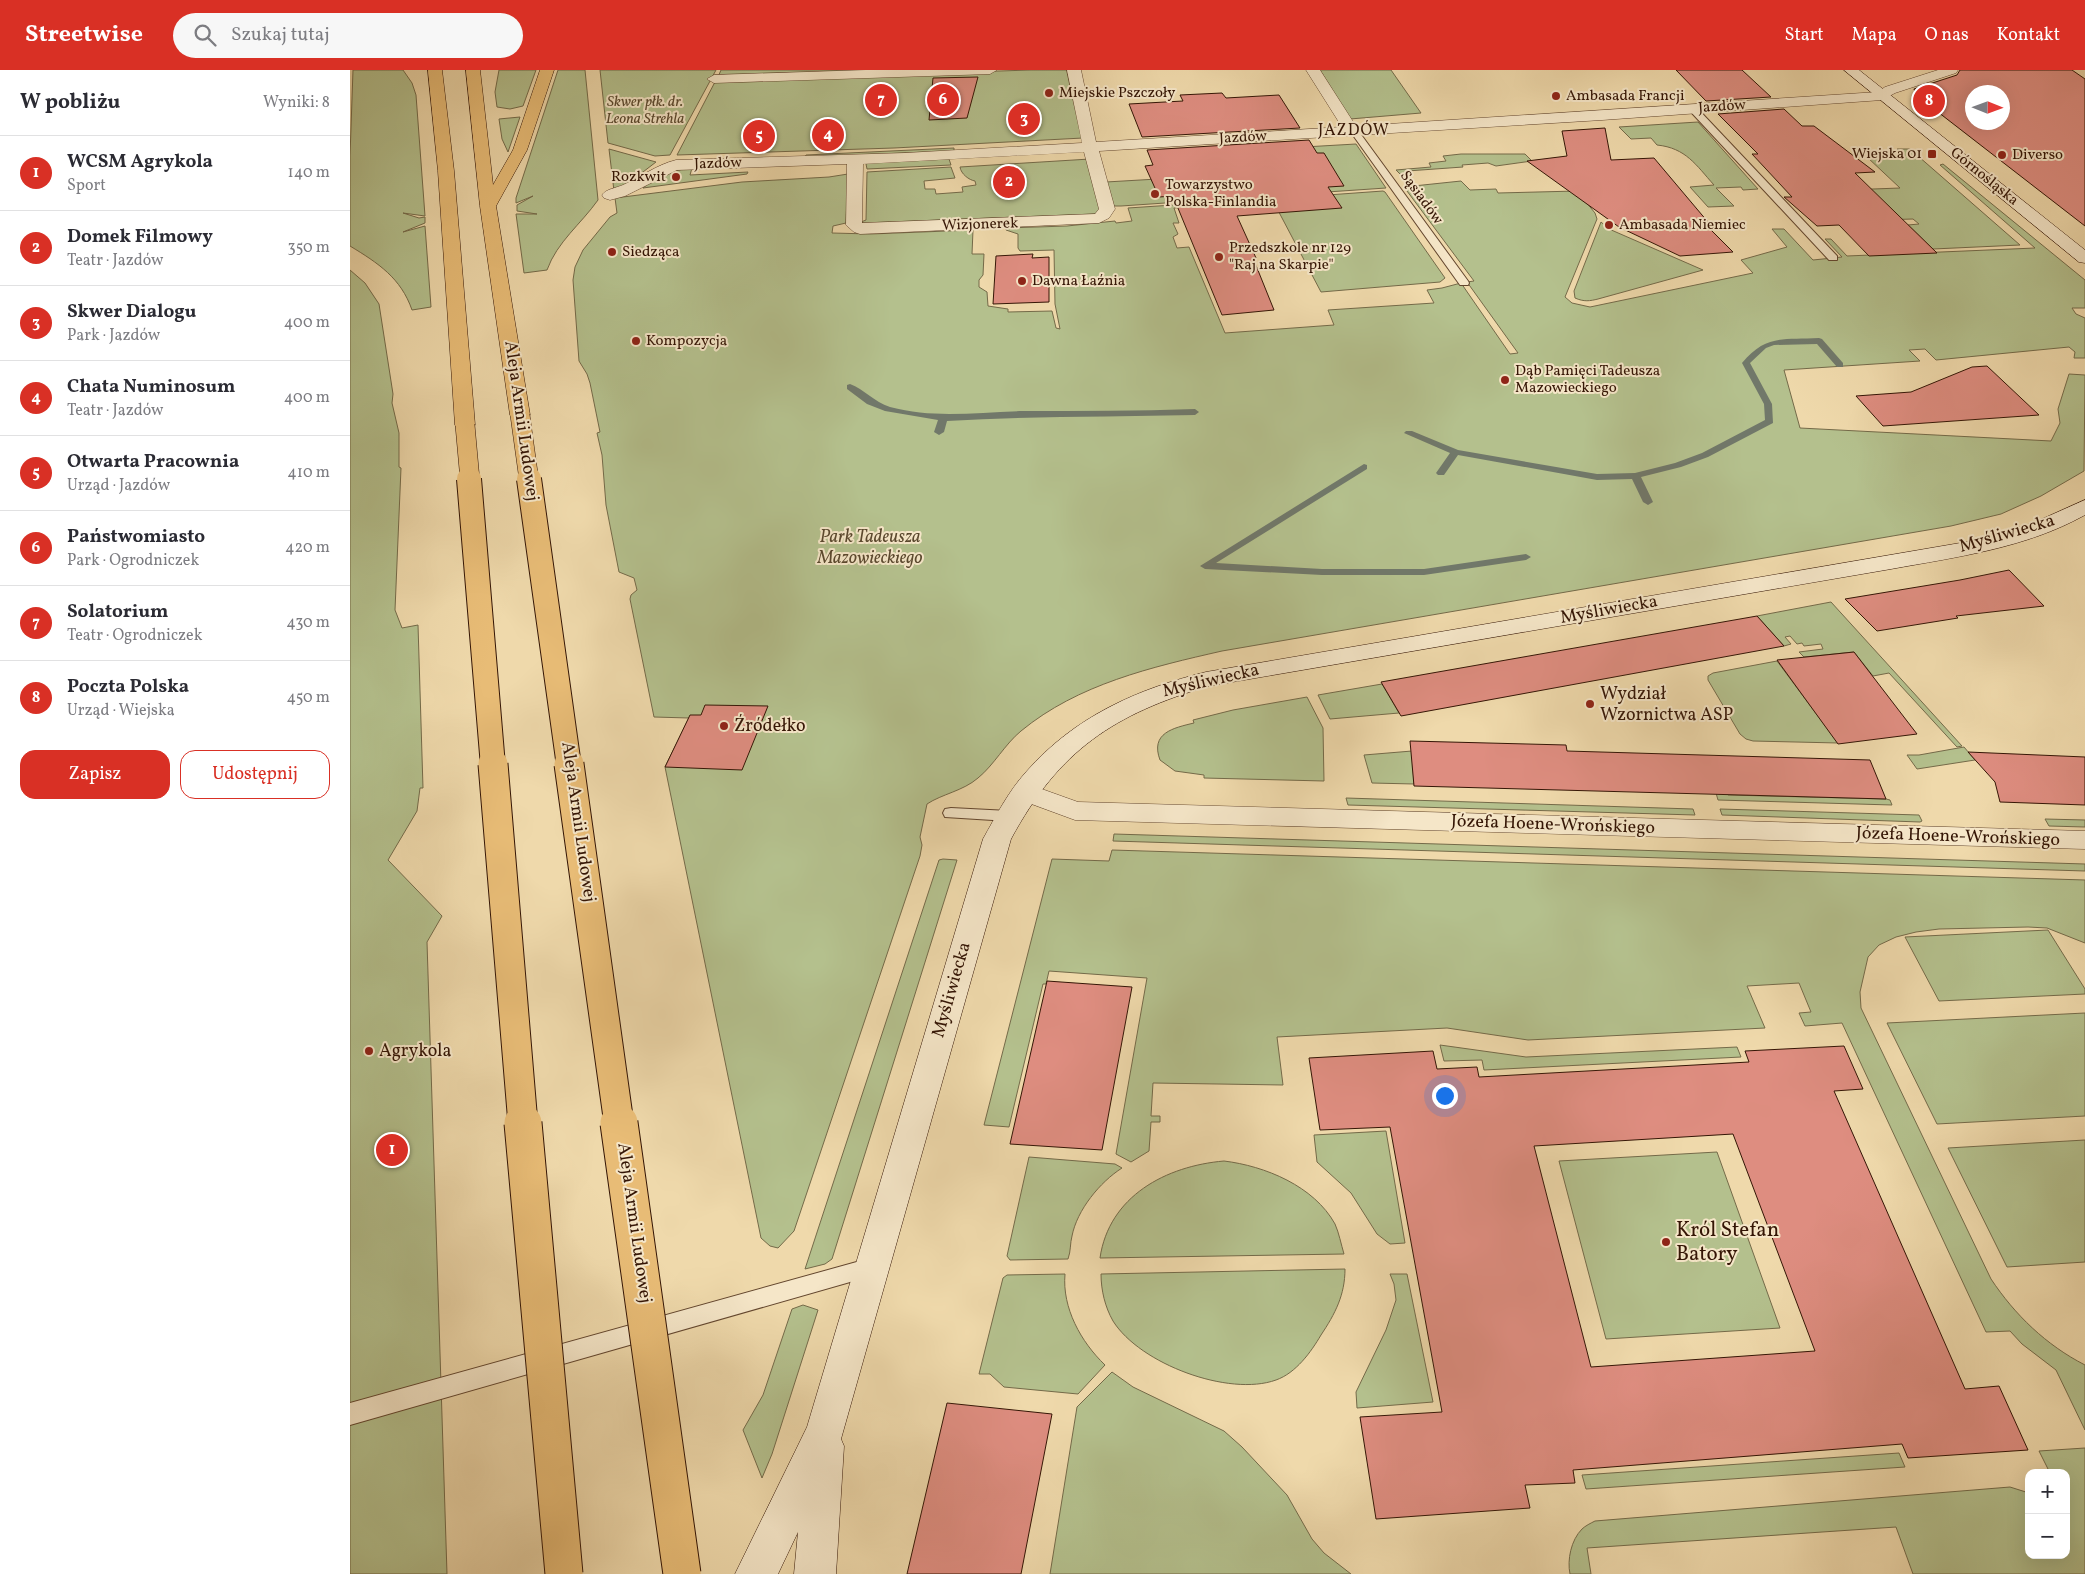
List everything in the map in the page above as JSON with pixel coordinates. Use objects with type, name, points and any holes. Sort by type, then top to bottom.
[{"type":"main road","points":[[435,70],[519,1076],[564,1574]]},
{"type":"main road","name":"Aleja Armii Ludowej","points":[[473,70],[488,206],[520,416],[682,1574]]},
{"type":"main road","points":[[488,206],[520,150],[547,70]]},
{"type":"main road","points":[[421,78],[439,100]]},
{"type":"main road","points":[[478,114],[488,79]]},
{"type":"street","points":[[714,79],[990,70]]},
{"type":"street","points":[[1074,70],[1089,142]]},
{"type":"street","points":[[1313,70],[1346,123],[1354,131]]},
{"type":"street","name":"Górnośląska","points":[[1851,70],[2085,258]]},
{"type":"street","points":[[1882,96],[1890,90],[1951,70]]},
{"type":"street","name":"Jazdów","points":[[610,195],[628,190],[658,170],[676,166],[855,160],[1089,142],[1354,131],[1882,96]]},
{"type":"street","name":"Wizjonerek","points":[[855,160],[854,225],[856,228],[874,229],[1096,218],[1107,209],[1089,142]]},
{"type":"street","name":"Myśliwiecka","points":[[756,1574],[825,1430],[991,854],[1017,804],[1043,770],[1065,748],[1099,721],[1141,699],[1184,685],[1236,673],[1891,562],[1994,542],[2070,516],[2085,506]]},
{"type":"street","name":"Józefa Hoene-Wrońskiego","points":[[1017,804],[1075,811],[2085,840]]},
{"type":"street","name":"Myśliwiecka","points":[[815,1574],[825,1430]]},
{"type":"lane","points":[[1693,109],[1833,258]]},
{"type":"lane","name":"Sąsiadów","points":[[1354,131],[1464,282]]},
{"type":"lane","points":[[951,814],[1017,804]]},
{"type":"lane","points":[[350,1414],[872,1267]]},
{"type":"green space","points":[[353,70],[403,70],[412,83],[416,95],[425,216],[403,213],[419,218],[425,217],[425,223],[403,232],[425,226],[431,307],[412,310],[402,289],[395,280],[379,265],[350,246],[350,156]]},
{"type":"green space","points":[[499,70],[536,70],[523,106],[510,109],[497,107],[495,92]]},
{"type":"green space","points":[[558,70],[585,70],[598,200],[563,242],[547,270],[524,273],[516,214],[537,214],[517,211],[517,205],[533,196],[516,203],[516,198]]},
{"type":"green space","name":"Skwer płk. dr. Leona Strehla","points":[[600,70],[716,70],[670,155],[655,156],[608,143]]},
{"type":"green space","points":[[721,70],[953,70],[718,77]]},
{"type":"green space","points":[[1069,70],[1083,138],[894,148],[677,155],[716,80]]},
{"type":"green space","points":[[1320,70],[1391,70],[1421,113],[1350,119]]},
{"type":"green space","points":[[520,117],[508,152],[502,139],[499,119]]},
{"type":"green space","points":[[1698,122],[1758,189],[1743,190],[1741,187],[1716,188],[1734,206],[1708,207],[1690,187],[1714,185],[1696,164],[1676,150],[1657,145],[1651,138],[1631,139],[1619,127]]},
{"type":"green space","points":[[1356,144],[1386,188],[1111,206],[1106,182],[1209,176],[1200,153]]},
{"type":"green space","points":[[954,148],[954,151],[805,157],[806,155]]},
{"type":"green space","points":[[609,149],[656,162],[626,185],[614,191]]},
{"type":"green space","points":[[1897,149],[1910,149],[2020,245],[1933,249],[1908,225],[1919,224],[1913,219],[1878,220],[1846,190],[1900,188],[1867,157],[1903,155]]},
{"type":"green space","points":[[1461,154],[1525,154],[1532,161],[1496,166],[1488,163],[1462,165],[1463,167],[1407,171],[1408,174],[1400,174],[1396,170],[1431,167],[1429,163],[1446,161],[1443,156]]},
{"type":"green space","points":[[949,159],[951,165],[867,169],[866,164],[870,163]]},
{"type":"green space","points":[[1090,159],[1101,209],[1095,214],[861,222],[866,220],[867,172],[951,167],[955,178],[924,181],[925,189],[935,189],[936,194],[963,192],[962,187],[976,185],[975,181],[968,178],[960,167]]},
{"type":"green space","name":"Park Tadeusza Mazowieckiego","points":[[1943,164],[2085,280],[2085,308],[2072,308],[2076,314],[2085,318],[2085,358],[2074,358],[2075,352],[2069,347],[1936,360],[1925,349],[1909,350],[1920,361],[1784,370],[1800,428],[2051,441],[2060,423],[2058,409],[2069,374],[2085,375],[2084,471],[2041,496],[2001,514],[1951,526],[1222,651],[1117,679],[1067,701],[1021,731],[984,773],[972,782],[927,804],[920,837],[922,845],[920,856],[794,1231],[778,1248],[770,1246],[761,1238],[665,767],[689,718],[654,717],[630,599],[631,595],[637,590],[634,578],[619,572],[606,505],[602,455],[597,433],[600,432],[590,383],[579,361],[573,280],[575,267],[583,250],[610,217],[617,213],[615,198],[742,182],[829,177],[848,174],[846,223],[833,226],[832,233],[871,234],[973,230],[972,254],[984,254],[983,275],[979,280],[979,287],[987,292],[988,306],[1008,309],[1008,312],[1052,311],[1056,328],[1060,329],[1055,304],[1054,250],[1020,251],[1018,248],[1018,234],[1006,230],[1006,228],[1132,221],[1128,208],[1203,203],[1204,206],[1174,208],[1179,223],[1173,223],[1178,234],[1173,237],[1177,248],[1189,247],[1225,333],[1334,325],[1328,310],[1434,303],[1427,290],[1461,283],[1510,354],[1518,353],[1467,282],[1474,281],[1404,187],[1461,181],[1470,190],[1496,189],[1498,193],[1577,191],[1595,213],[1597,219],[1565,297],[1572,303],[1590,307],[1753,273],[1741,260],[1787,247],[1772,229],[1784,229],[1813,260],[1842,257],[1825,239],[1831,239],[1847,256],[2035,248],[1940,165]]},
{"type":"green space","points":[[692,168],[690,175],[748,172],[747,174],[643,188],[666,174]]},
{"type":"green space","points":[[1383,191],[1445,278],[1440,282],[1321,292],[1272,199]]},
{"type":"green space","points":[[1601,222],[1609,229],[1703,270],[1595,300],[1584,301],[1575,298],[1574,291]]},
{"type":"green space","points":[[350,270],[365,283],[379,304],[393,394],[392,403],[399,433],[399,467],[401,468],[395,610],[402,628],[418,625],[423,788],[420,788],[417,811],[388,860],[442,916],[427,942],[447,1574],[350,1574]]},
{"type":"green space","points":[[1831,602],[1962,746],[1957,747],[1889,673],[1873,676],[1854,652],[1804,657],[1799,652],[1823,649],[1821,644],[1804,646],[1802,643],[1797,644],[1790,636],[1785,637],[1791,644],[1784,646],[1757,616]]},
{"type":"green space","points":[[1777,661],[1838,743],[1753,741],[1746,739],[1740,734],[1708,680],[1708,676],[1713,673]]},
{"type":"green space","points":[[1382,684],[1399,713],[1330,719],[1318,695]]},
{"type":"green space","points":[[1307,697],[1323,728],[1324,781],[1204,778],[1204,775],[1175,771],[1160,760],[1158,744],[1165,733],[1194,723],[1193,720],[1233,710]]},
{"type":"green space","points":[[1964,747],[1975,760],[1917,769],[1907,755],[1919,755]]},
{"type":"green space","points":[[1412,751],[1414,784],[1372,783],[1364,755]]},
{"type":"green space","points":[[1716,793],[1728,795],[1886,799],[1890,800],[1892,805],[1718,800]]},
{"type":"green space","points":[[1346,798],[1693,809],[1695,815],[1348,805]]},
{"type":"green space","points":[[1720,809],[1919,815],[1922,821],[1722,815]]},
{"type":"green space","points":[[2045,819],[2085,820],[2085,827],[2049,826]]},
{"type":"green space","points":[[1114,834],[2085,864],[2085,871],[1113,841]]},
{"type":"green space","points":[[1112,850],[2085,880],[2085,943],[2047,928],[1939,929],[1916,932],[1896,937],[1879,945],[1868,957],[1860,992],[1861,1008],[1991,1279],[2010,1305],[2032,1328],[2057,1348],[2085,1365],[2085,1430],[2056,1370],[2022,1344],[2010,1331],[1986,1332],[1842,1023],[1805,1026],[1799,1013],[1811,1012],[1799,983],[1747,986],[1765,1028],[1528,1040],[1447,1028],[1277,1037],[1283,1085],[1153,1083],[1151,1116],[1160,1116],[1160,1122],[1151,1122],[1149,1151],[1131,1162],[1116,1154],[1147,978],[1049,971],[1046,984],[1043,984],[1009,1127],[984,1125],[1052,859],[1109,861]]},
{"type":"green space","points":[[939,860],[957,860],[832,1259],[825,1264],[805,1269]]},
{"type":"green space","points":[[2048,930],[2085,989],[2085,994],[1939,1001],[1905,937]]},
{"type":"green space","points":[[2085,1013],[2085,1116],[1937,1124],[1887,1023]]},
{"type":"green space","points":[[1440,1045],[1526,1057],[1737,1047],[1741,1057],[1484,1070],[1482,1060],[1444,1061]]},
{"type":"green space","points":[[1386,1131],[1405,1243],[1390,1244],[1377,1234],[1351,1193],[1317,1162],[1314,1135]]},
{"type":"green space","points":[[2085,1140],[2085,1262],[2007,1267],[1948,1148]]},
{"type":"green space","points":[[1717,1152],[1780,1328],[1606,1339],[1559,1161]]},
{"type":"green space","points":[[1029,1157],[1115,1164],[1122,1168],[1098,1189],[1084,1207],[1071,1239],[1068,1259],[1010,1260],[1007,1256]]},
{"type":"green space","points":[[1224,1161],[1272,1173],[1287,1180],[1315,1199],[1335,1224],[1344,1254],[1100,1258],[1106,1236],[1115,1217],[1128,1201],[1144,1188],[1181,1170],[1202,1164]]},
{"type":"green space","points":[[1345,1269],[1341,1296],[1335,1312],[1308,1355],[1283,1377],[1257,1384],[1234,1384],[1211,1380],[1187,1373],[1143,1351],[1126,1337],[1110,1316],[1101,1280],[1101,1274]]},
{"type":"green space","points":[[1065,1274],[1067,1299],[1075,1324],[1088,1346],[1105,1365],[1078,1394],[1004,1387],[990,1374],[979,1374],[1003,1278],[1007,1275]]},
{"type":"green space","points":[[1390,1274],[1407,1274],[1433,1402],[1357,1408],[1356,1392],[1386,1330],[1396,1300],[1394,1284]]},
{"type":"green space","points":[[803,1305],[818,1310],[772,1454],[762,1478],[743,1430],[763,1395],[792,1309]]},
{"type":"green space","points":[[1112,1372],[1133,1387],[1224,1431],[1242,1447],[1287,1495],[1312,1539],[1324,1553],[1351,1574],[1050,1574],[1077,1407]]},
{"type":"green space","points":[[2085,1448],[2085,1574],[1913,1574],[1896,1527],[1587,1548],[1591,1574],[1570,1574],[1570,1557],[1575,1539],[1583,1528],[1595,1521],[2010,1487],[2025,1492],[2025,1559],[2070,1559],[2070,1469],[2048,1469],[2039,1451]]},
{"type":"green space","points":[[1899,1453],[1905,1467],[1586,1489],[1582,1475]]},
{"type":"building","points":[[1676,70],[1742,70],[1771,97],[1706,101]]},
{"type":"building","points":[[1960,70],[2072,70],[2085,79],[2085,226],[1916,95],[1914,89],[1957,75]]},
{"type":"building","points":[[978,77],[967,118],[929,120],[933,78]]},
{"type":"building","points":[[1222,93],[1226,98],[1279,95],[1300,128],[1142,137],[1129,104],[1183,101],[1180,95]]},
{"type":"building","points":[[1784,109],[1802,126],[1814,126],[1875,172],[1855,173],[1937,253],[1869,256],[1839,225],[1817,226],[1784,197],[1792,197],[1752,154],[1758,154],[1718,114]]},
{"type":"building","points":[[1605,128],[1611,160],[1654,158],[1709,223],[1708,227],[1733,252],[1680,256],[1619,227],[1527,161],[1567,156],[1562,131]]},
{"type":"building","points":[[1309,140],[1317,153],[1324,153],[1344,186],[1328,187],[1342,208],[1237,216],[1256,258],[1253,258],[1274,310],[1222,315],[1173,196],[1159,197],[1145,166],[1153,165],[1147,150]]},
{"type":"building","name":"Dawna Łaźnia","points":[[1033,254],[1032,258],[1049,257],[1049,302],[993,304],[996,256]]},
{"type":"building","points":[[1987,366],[2039,415],[1883,426],[1856,396],[1911,392],[1972,367]]},
{"type":"building","points":[[2009,570],[2044,606],[1956,616],[1958,618],[1877,631],[1845,599],[1960,580]]},
{"type":"building","points":[[1757,616],[1784,646],[1401,716],[1381,682]]},
{"type":"building","points":[[1854,652],[1917,734],[1838,744],[1777,660]]},
{"type":"building","points":[[705,705],[768,706],[742,770],[665,767],[690,715],[701,715]]},
{"type":"building","points":[[1410,741],[1566,745],[1567,751],[1870,760],[1886,799],[1414,786]]},
{"type":"building","points":[[1968,752],[2085,757],[2085,805],[2000,802],[1995,782]]},
{"type":"building","points":[[1047,981],[1132,987],[1102,1150],[1010,1144]]},
{"type":"building","points":[[1844,1046],[1863,1089],[1834,1091],[1965,1389],[1999,1386],[2028,1450],[1908,1458],[1902,1444],[1573,1470],[1575,1483],[1525,1485],[1530,1508],[1376,1519],[1360,1417],[1442,1412],[1390,1127],[1320,1130],[1309,1058],[1433,1051],[1437,1069],[1477,1067],[1479,1077],[1749,1062],[1745,1051]],"holes":[[[1733,1134],[1815,1351],[1591,1367],[1534,1146]]]},
{"type":"building","points":[[947,1403],[1052,1414],[1021,1574],[907,1574]]},
{"type":"waterway","points":[[1635,476],[1678,465],[1705,455],[1770,421],[1768,404],[1746,363],[1763,346],[1773,343],[1819,341],[1840,365]]},
{"type":"waterway","points":[[850,387],[870,402],[888,409],[943,418]]},
{"type":"waterway","points":[[943,418],[1021,414],[1103,415],[1195,412]]},
{"type":"waterway","points":[[939,432],[943,418]]},
{"type":"waterway","points":[[1409,433],[1456,452]]},
{"type":"waterway","points":[[1441,473],[1456,452]]},
{"type":"waterway","points":[[1456,452],[1597,477],[1635,476]]},
{"type":"waterway","points":[[1364,467],[1205,566],[1322,572],[1424,572],[1526,557]]},
{"type":"waterway","points":[[1635,476],[1648,502]]},
{"type":"place","name":"Miejskie Pszczoły","points":[[1049,93]]},
{"type":"place","name":"Ambasada Francji","points":[[1556,96]]},
{"type":"place","name":"Solatorium","points":[[881,100]]},
{"type":"place","name":"Państwomiasto","points":[[943,100]]},
{"type":"place","name":"Poczta Polska","points":[[1929,101]]},
{"type":"place","name":"Skwer Dialogu","points":[[1024,119]]},
{"type":"place","name":"Chata Numinosum","points":[[828,135]]},
{"type":"place","name":"Otwarta Pracownia","points":[[759,136]]},
{"type":"place","name":"Wiejska 01","points":[[1932,154]]},
{"type":"place","name":"Diverso","points":[[2002,155]]},
{"type":"place","name":"Rozkwit","points":[[676,177]]},
{"type":"place","name":"Domek Filmowy","points":[[1009,182]]},
{"type":"place","name":"Towarzystwo Polska-Finlandia","points":[[1155,194]]},
{"type":"place","name":"Ambasada Niemiec","points":[[1609,225]]},
{"type":"place","name":"Siedząca","points":[[612,252]]},
{"type":"place","name":"Przedszkole nr 129 \"Raj na Skarpie\"","points":[[1219,257]]},
{"type":"place","name":"Dawna Łaźnia","points":[[1022,281]]},
{"type":"place","name":"Kompozycja","points":[[636,341]]},
{"type":"place","name":"Dąb Pamięci Tadeusza Mazowieckiego","points":[[1505,380]]},
{"type":"place","name":"Wydział Wzornictwa ASP","points":[[1590,704]]},
{"type":"place","name":"Źródełko","points":[[724,726]]},
{"type":"place","name":"Agrykola","points":[[369,1051]]},
{"type":"place","name":"WCSM Agrykola","points":[[392,1150]]},
{"type":"place","name":"Król Stefan Batory","points":[[1666,1242]]},
{"type":"district","name":"JAZDÓW","points":[[1354,131]]}]
